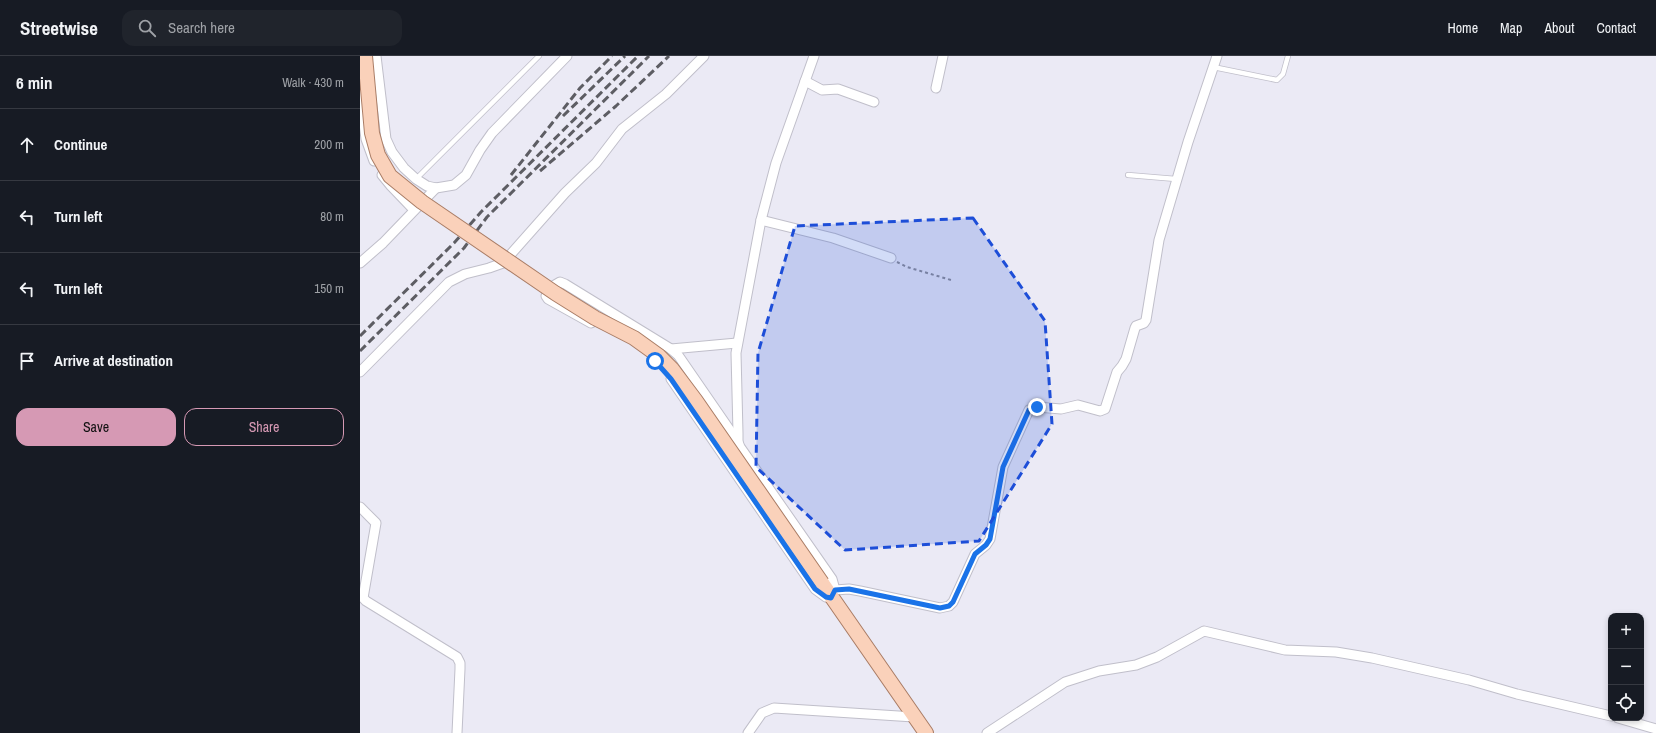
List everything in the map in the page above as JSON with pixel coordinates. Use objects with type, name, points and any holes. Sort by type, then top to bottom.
[{"type":"main road","points":[[365,56],[372,133],[378,155],[390,176],[422,202],[555,293],[594,318],[634,338],[659,356],[672,369],[696,401],[822,584],[833,594],[926,733]]},
{"type":"street","points":[[376,56],[386,139],[397,161],[416,179],[427,186],[436,188],[454,185],[466,175],[480,150],[492,133],[567,56]]},
{"type":"street","points":[[360,372],[449,282],[465,274],[498,266],[510,256],[565,193],[596,163],[622,129],[666,94],[704,56]]},
{"type":"street","points":[[738,442],[737,343],[761,220],[772,177],[814,56]]},
{"type":"street","points":[[936,88],[943,56]]},
{"type":"street","points":[[833,594],[832,579],[678,355],[671,349],[565,284],[560,282],[555,284],[547,292],[546,296],[548,299],[629,342],[645,353],[664,370],[734,469],[815,589],[826,597],[849,589],[940,608],[949,606],[953,602],[975,554],[986,545],[990,539],[1003,467],[1029,410],[1037,407],[1061,409],[1078,405],[1102,411],[1106,407],[1117,372],[1126,359],[1135,328],[1136,326],[1144,323],[1146,320],[1157,250],[1176,179],[1217,56]]},
{"type":"street","points":[[805,81],[822,90],[838,89],[874,102]]},
{"type":"street","points":[[360,92],[366,139],[375,163],[391,186],[414,210]]},
{"type":"street","points":[[360,263],[374,251],[436,188]]},
{"type":"street","points":[[761,220],[833,238],[891,258]]},
{"type":"street","points":[[671,349],[737,343]]},
{"type":"street","points":[[360,507],[376,523],[363,598],[457,657],[460,663],[460,669],[457,733]]},
{"type":"street","points":[[986,733],[1065,682],[1099,671],[1136,665],[1157,657],[1204,631],[1285,650],[1336,652],[1372,658],[1469,680],[1546,702],[1608,715]]},
{"type":"street","points":[[748,733],[762,713],[774,708],[914,717]]},
{"type":"street","points":[[1628,721],[1656,729]]},
{"type":"lane","points":[[416,179],[539,56]]},
{"type":"lane","points":[[1213,67],[1277,80],[1283,74],[1288,56]]},
{"type":"lane","points":[[1128,175],[1176,179]]},
{"type":"path","points":[[891,258],[907,267],[951,280]]},
{"type":"highlighted area","points":[[973,218],[1045,321],[1052,424],[979,541],[845,550],[756,467],[758,353],[795,226]]},
{"type":"railway","points":[[511,175],[580,88],[612,56]]},
{"type":"railway","points":[[563,116],[625,56]]},
{"type":"railway","points":[[360,336],[454,243],[481,212],[638,56]]},
{"type":"railway","points":[[360,351],[464,248],[487,217],[649,56]]},
{"type":"railway","points":[[540,171],[616,106],[669,56]]},
{"type":"route","points":[[655,361],[671,379],[815,589],[826,597],[831,598],[835,590],[849,589],[940,608],[949,606],[953,602],[975,554],[988,542],[1003,467],[1029,410],[1037,407]]}]
